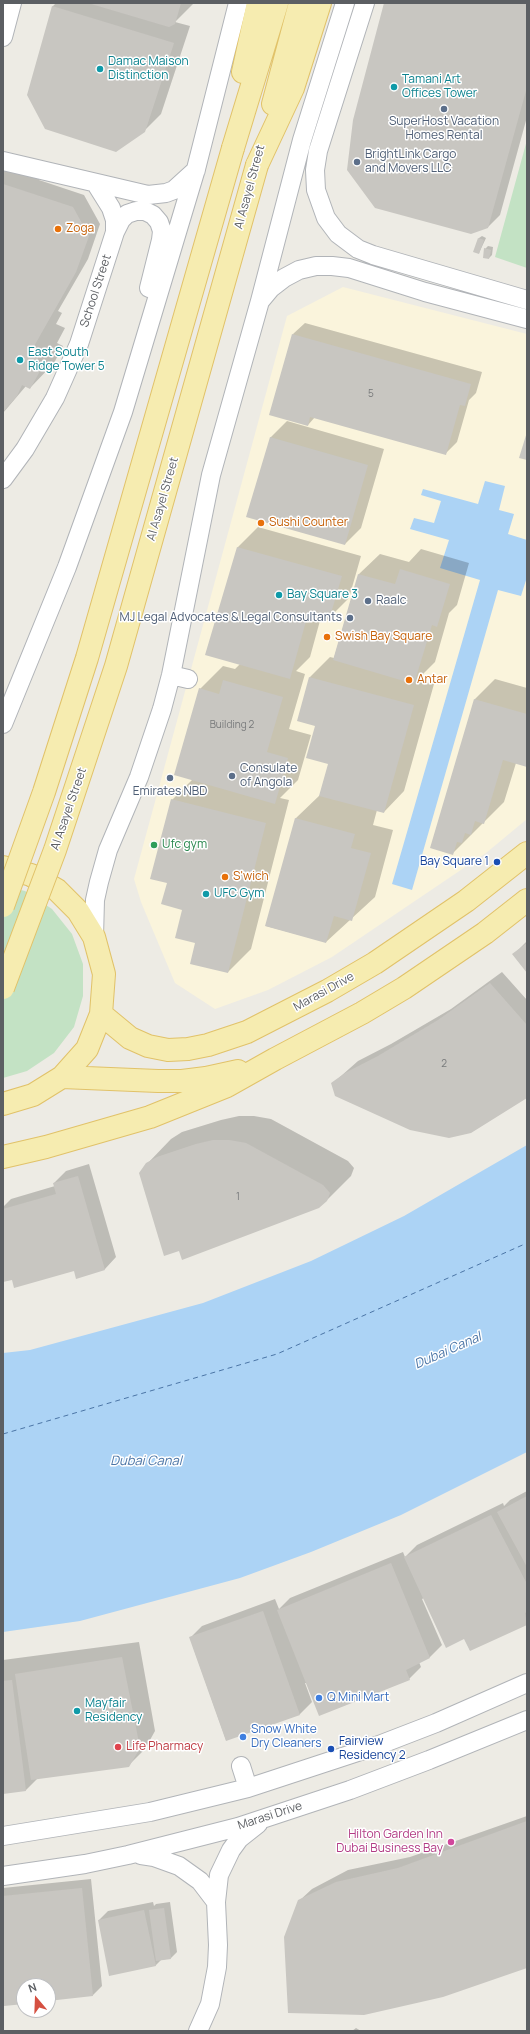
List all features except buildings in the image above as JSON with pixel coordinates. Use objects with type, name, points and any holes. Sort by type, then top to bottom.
[{"type":"main road","points":[[233,148],[239,92],[258,3]]},
{"type":"main road","points":[[3,906],[46,785],[87,658],[233,148],[277,3]]},
{"type":"main road","name":"Al Asayel Street","points":[[3,988],[60,836],[111,680],[257,166],[300,3]]},
{"type":"main road","points":[[257,166],[293,88],[320,3]]},
{"type":"main road","name":"Marasi Drive","points":[[101,1014],[130,1038],[148,1046],[168,1050],[188,1049],[208,1045],[247,1032],[327,991],[381,958],[466,901],[527,852]]},
{"type":"main road","points":[[3,867],[31,875],[57,890],[78,911],[94,936],[104,974],[101,1014],[87,1049],[62,1077],[33,1095],[3,1104]]},
{"type":"main road","points":[[3,1157],[78,1138],[176,1108],[227,1086],[318,1037],[404,988],[485,933],[527,900]]},
{"type":"main road","points":[[62,1077],[158,1082],[182,1081],[229,1074],[275,1059]]},
{"type":"street","points":[[3,37],[12,3]]},
{"type":"street","points":[[4,721],[47,618],[86,516],[140,359],[196,169],[238,3]]},
{"type":"street","points":[[94,936],[96,900],[108,850],[145,762],[171,675],[207,493],[260,301],[302,140],[345,3]]},
{"type":"street","points":[[365,3],[318,151],[315,170],[319,200],[331,226],[351,246],[373,256],[527,300]]},
{"type":"street","points":[[3,150],[10,158],[24,166]]},
{"type":"street","points":[[274,247],[285,226],[302,177],[318,151]]},
{"type":"street","points":[[3,161],[139,194],[157,195],[174,190],[196,169]]},
{"type":"street","name":"School Street","points":[[3,480],[40,424],[67,371],[88,316],[115,232],[111,208],[96,184]]},
{"type":"street","points":[[115,232],[121,220],[127,214],[136,211],[145,211],[153,215],[159,222],[162,231],[140,328],[140,359]]},
{"type":"street","points":[[260,301],[271,288],[284,278],[299,270],[316,266],[332,266],[349,268],[425,292],[527,319]]},
{"type":"street","points":[[171,675],[188,679]]},
{"type":"street","points":[[3,1836],[150,1812],[248,1788],[380,1745],[478,1706],[527,1683]]},
{"type":"street","name":"Marasi Drive","points":[[3,1876],[70,1866],[128,1855],[201,1838],[273,1816],[429,1760],[527,1720]]},
{"type":"street","points":[[241,1766],[248,1788]]},
{"type":"street","points":[[198,2031],[210,2004],[217,1967],[218,1945],[216,1902],[219,1875],[231,1850],[250,1829],[273,1816]]},
{"type":"street","points":[[128,1855],[154,1857],[178,1866],[200,1881],[216,1902]]},
{"type":"shaded area","points":[[343,287],[527,334],[527,819],[486,853],[332,957],[268,990],[215,1009],[175,983],[141,902],[134,879],[287,316]]},
{"type":"green space","points":[[527,140],[527,268],[495,257]]},
{"type":"green space","points":[[3,886],[25,891],[52,909],[72,934],[83,964],[83,996],[74,1027],[54,1053],[27,1071],[3,1078]]},
{"type":"water","points":[[485,481],[505,486],[499,510],[514,514],[508,534],[527,540],[527,577],[521,596],[498,590],[412,890],[392,884],[480,580],[440,568],[449,540],[410,529],[414,518],[434,523],[441,501],[421,495],[423,489],[478,504]]},
{"type":"water","name":"Dubai Canal","points":[[527,1145],[527,1452],[401,1515],[311,1552],[240,1578],[80,1621],[3,1632],[3,1353],[30,1350],[203,1303],[311,1261],[404,1216]]},
{"type":"ferry route","points":[[3,1434],[277,1354],[527,1243]]},
{"type":"place","name":"Damac Maison Distinction","points":[[100,69]]},
{"type":"place","name":"Tamani Art Offices Tower","points":[[394,87]]},
{"type":"place","name":"SuperHost Vacation Homes Rental","points":[[444,109]]},
{"type":"place","name":"BrightLink Cargo and Movers LLC","points":[[357,162]]},
{"type":"place","name":"Zoga","points":[[58,229]]},
{"type":"place","name":"East South Ridge Tower 5","points":[[20,360]]},
{"type":"place","name":"Sushi Counter","points":[[261,523]]},
{"type":"place","name":"Bay Square 3","points":[[279,595]]},
{"type":"place","name":"Raalc","points":[[368,601]]},
{"type":"place","name":"MJ Legal Advocates & Legal Consultants","points":[[350,618]]},
{"type":"place","name":"Swish Bay Square","points":[[327,637]]},
{"type":"place","name":"Antar","points":[[409,680]]},
{"type":"place","name":"Consulate of Angola","points":[[232,776]]},
{"type":"place","name":"Emirates NBD","points":[[170,778]]},
{"type":"place","name":"Ufc gym","points":[[154,845]]},
{"type":"place","name":"Bay Square 1","points":[[497,862]]},
{"type":"place","name":"S'wich","points":[[225,877]]},
{"type":"place","name":"UFC Gym","points":[[206,894]]},
{"type":"place","name":"Q Mini Mart","points":[[319,1698]]},
{"type":"place","name":"Mayfair Residency","points":[[77,1711]]},
{"type":"place","name":"Snow White Dry Cleaners","points":[[243,1737]]},
{"type":"place","name":"Life Pharmacy","points":[[118,1747]]},
{"type":"place","name":"Fairview Residency 2","points":[[331,1749]]},
{"type":"place","name":"Hilton Garden Inn Dubai Business Bay","points":[[451,1842]]}]
